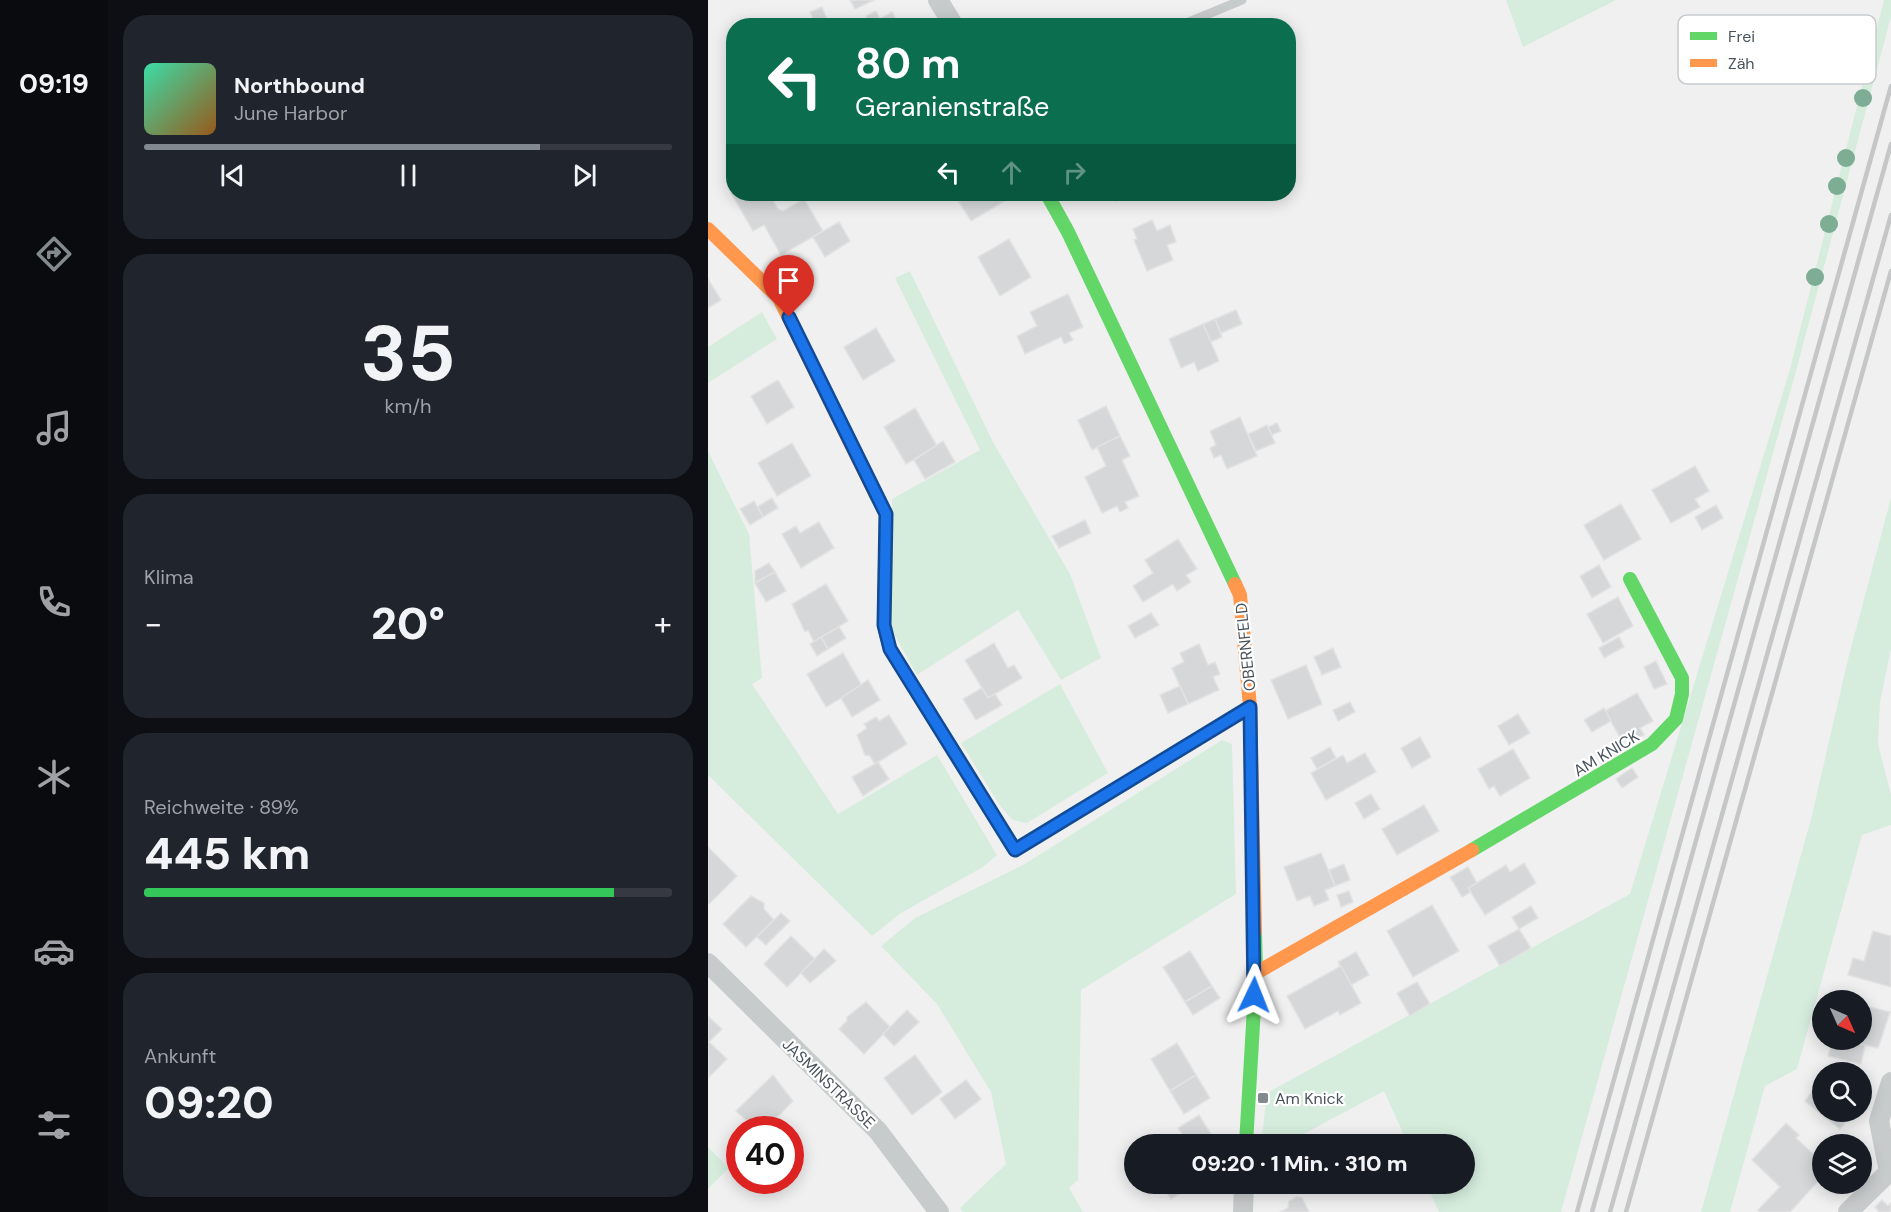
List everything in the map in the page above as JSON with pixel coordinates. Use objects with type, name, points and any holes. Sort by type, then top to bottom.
[{"type":"street","points":[[938,0],[949,18]]},
{"type":"street","name":"OBERNFELD","points":[[1051,201],[1068,232],[1240,595],[1250,707],[1256,973],[1247,1134]]},
{"type":"street","points":[[708,229],[779,298],[866,472],[886,514],[884,625],[890,649],[1015,850],[1250,707]]},
{"type":"street","name":"AM KNICK","points":[[1256,973],[1629,760],[1664,736],[1673,726],[1680,704],[1683,693],[1682,678],[1630,579]]},
{"type":"street","name":"JASMINSTRASSE","points":[[708,963],[878,1131],[939,1212]]},
{"type":"street","points":[[1848,1212],[1889,1172],[1879,1121],[1891,1082]]},
{"type":"street","points":[[1242,1212],[1243,1194]]},
{"type":"lane","points":[[1198,18],[1242,0]]},
{"type":"green space","points":[[1506,0],[1616,0],[1523,47]]},
{"type":"green space","points":[[1884,0],[1891,0],[1891,17],[1876,73],[1876,31]]},
{"type":"green space","points":[[1863,84],[1873,84],[1796,371],[1561,1212],[1439,1212],[1431,1194],[1475,1194],[1475,1134],[1403,1134],[1384,1091],[1304,1134],[1262,1134],[1267,1093],[1630,894],[1790,369]]},
{"type":"green space","points":[[910,271],[993,442],[1070,574],[1101,658],[1061,680],[1018,610],[917,675],[892,630],[892,499],[980,450],[895,278]]},
{"type":"green space","points":[[762,312],[777,339],[708,383],[708,347]]},
{"type":"green space","points":[[708,451],[749,534],[762,678],[752,684],[838,814],[937,755],[997,855],[983,867],[901,913],[872,936],[708,775]]},
{"type":"green space","points":[[1891,498],[1891,649],[1880,702],[1878,744],[1891,795],[1891,825],[1862,835],[1819,990],[1812,990],[1812,1015],[1797,1069],[1765,1086],[1730,1212],[1701,1212],[1811,819],[1848,659]]},
{"type":"green space","points":[[1060,684],[1108,773],[1027,823],[1013,820],[1001,807],[961,743]]},
{"type":"green space","points":[[1222,740],[1232,744],[1236,894],[1081,990],[1078,1180],[1069,1188],[1083,1212],[963,1212],[960,1208],[1006,1164],[991,1092],[937,1004],[881,946],[915,918],[1023,865]]},
{"type":"green space","points":[[708,1147],[726,1165],[726,1171],[708,1189]]},
{"type":"building","points":[[850,0],[874,0],[855,9]]},
{"type":"building","points":[[822,7],[826,18],[813,18],[810,12]]},
{"type":"building","points":[[876,11],[880,18],[867,18],[866,16]]},
{"type":"building","points":[[892,12],[895,18],[882,18]]},
{"type":"building","points":[[736,201],[773,201],[778,209],[783,211],[800,201],[805,201],[823,231],[781,255],[764,225],[753,231]]},
{"type":"building","points":[[958,201],[1004,201],[971,221]]},
{"type":"building","points":[[1152,220],[1157,231],[1170,225],[1176,242],[1167,245],[1173,260],[1147,271],[1134,240],[1137,239],[1133,229]]},
{"type":"building","points":[[839,222],[850,241],[825,257],[813,237]]},
{"type":"building","points":[[1009,239],[1031,277],[1000,296],[978,257]]},
{"type":"building","points":[[708,279],[721,300],[708,308]]},
{"type":"building","points":[[1068,294],[1083,327],[1069,333],[1073,340],[1064,344],[1061,337],[1025,354],[1017,336],[1037,326],[1030,312]]},
{"type":"building","points":[[1236,310],[1242,324],[1221,333],[1215,319]]},
{"type":"building","points":[[1215,319],[1222,337],[1211,342],[1203,324]]},
{"type":"building","points":[[1203,324],[1219,361],[1198,371],[1194,362],[1181,368],[1169,339]]},
{"type":"building","points":[[876,328],[895,361],[863,380],[844,347]]},
{"type":"building","points":[[778,380],[794,407],[767,424],[751,396]]},
{"type":"building","points":[[1106,406],[1120,436],[1092,450],[1078,420]]},
{"type":"building","points":[[915,408],[937,446],[906,464],[884,427]]},
{"type":"building","points":[[1240,417],[1257,456],[1227,469],[1221,455],[1214,458],[1210,448],[1216,445],[1210,431]]},
{"type":"building","points":[[1277,423],[1281,431],[1272,435],[1268,427]]},
{"type":"building","points":[[1267,425],[1275,443],[1256,451],[1248,434]]},
{"type":"building","points":[[1120,436],[1130,456],[1122,460],[1139,496],[1125,502],[1128,508],[1120,512],[1117,506],[1102,513],[1085,477],[1106,466],[1097,447]]},
{"type":"building","points":[[943,441],[955,462],[925,479],[914,460]]},
{"type":"building","points":[[792,443],[811,476],[777,496],[758,463]]},
{"type":"building","points":[[1695,466],[1709,491],[1695,499],[1700,507],[1671,523],[1652,490]]},
{"type":"building","points":[[772,498],[778,508],[763,517],[757,507]]},
{"type":"building","points":[[754,501],[763,517],[750,525],[740,509]]},
{"type":"building","points":[[1621,504],[1641,539],[1604,560],[1584,525]]},
{"type":"building","points":[[1716,505],[1723,518],[1702,530],[1695,517]]},
{"type":"building","points":[[1085,520],[1091,533],[1059,548],[1052,536]]},
{"type":"building","points":[[819,522],[834,548],[801,568],[782,534],[796,526],[800,533]]},
{"type":"building","points":[[1178,539],[1197,569],[1186,575],[1191,582],[1177,591],[1173,584],[1143,602],[1133,586],[1153,573],[1145,560]]},
{"type":"building","points":[[769,563],[775,572],[755,583],[755,571]]},
{"type":"building","points":[[1599,565],[1611,587],[1592,598],[1580,576]]},
{"type":"building","points":[[775,572],[786,591],[766,602],[755,583]]},
{"type":"building","points":[[826,584],[848,621],[814,642],[808,630],[805,632],[792,604]]},
{"type":"building","points":[[1618,597],[1633,626],[1603,643],[1587,614]]},
{"type":"building","points":[[1151,613],[1159,625],[1135,638],[1128,626]]},
{"type":"building","points":[[839,627],[846,638],[828,649],[821,637]]},
{"type":"building","points":[[821,637],[828,649],[817,656],[810,644]]},
{"type":"building","points":[[1619,637],[1624,647],[1604,658],[1599,648]]},
{"type":"building","points":[[994,643],[1008,668],[1014,665],[1022,678],[988,698],[965,660]]},
{"type":"building","points":[[1199,644],[1208,665],[1215,662],[1220,674],[1213,677],[1219,690],[1188,704],[1172,668],[1184,662],[1180,653]]},
{"type":"building","points":[[1333,648],[1341,667],[1322,675],[1314,657]]},
{"type":"building","points":[[843,653],[862,686],[826,707],[807,674]]},
{"type":"building","points":[[1656,661],[1667,684],[1654,689],[1644,667]]},
{"type":"building","points":[[1306,665],[1322,704],[1288,719],[1271,680]]},
{"type":"building","points":[[868,680],[880,700],[852,717],[841,698]]},
{"type":"building","points":[[1180,686],[1188,704],[1168,713],[1160,695]]},
{"type":"building","points":[[982,688],[988,698],[995,694],[1002,705],[976,720],[963,699]]},
{"type":"building","points":[[1637,693],[1653,721],[1640,728],[1644,735],[1635,739],[1632,733],[1621,739],[1605,711]]},
{"type":"building","points":[[1350,702],[1355,712],[1338,721],[1333,710]]},
{"type":"building","points":[[1604,708],[1611,721],[1592,732],[1584,720]]},
{"type":"building","points":[[1518,714],[1530,733],[1509,745],[1498,726]]},
{"type":"building","points":[[889,715],[907,744],[875,764],[870,756],[865,755],[857,735],[867,728],[864,724],[876,717],[879,721]]},
{"type":"building","points":[[1420,737],[1431,757],[1412,768],[1401,748]]},
{"type":"building","points":[[1330,747],[1336,758],[1317,769],[1311,758]]},
{"type":"building","points":[[1513,749],[1530,778],[1500,796],[1494,786],[1489,789],[1478,769]]},
{"type":"building","points":[[1365,753],[1376,772],[1326,800],[1311,773],[1343,755],[1347,763]]},
{"type":"building","points":[[878,762],[889,779],[863,796],[852,777]]},
{"type":"building","points":[[1632,768],[1638,777],[1622,788],[1616,779]]},
{"type":"building","points":[[1371,794],[1380,809],[1364,819],[1355,803]]},
{"type":"building","points":[[1424,805],[1439,831],[1397,855],[1382,829]]},
{"type":"building","points":[[708,847],[737,876],[709,904],[708,903]]},
{"type":"building","points":[[1321,853],[1335,886],[1325,890],[1329,900],[1314,906],[1310,896],[1297,901],[1284,867]]},
{"type":"building","points":[[1524,863],[1536,883],[1485,915],[1468,888],[1506,865],[1510,872]]},
{"type":"building","points":[[1344,864],[1350,880],[1335,886],[1329,870]]},
{"type":"building","points":[[1468,867],[1477,883],[1468,888],[1471,892],[1462,897],[1450,877]]},
{"type":"building","points":[[1349,891],[1353,902],[1341,907],[1337,895]]},
{"type":"building","points":[[751,896],[764,903],[764,909],[774,920],[746,947],[723,924]]},
{"type":"building","points":[[1432,905],[1459,951],[1413,977],[1387,931]]},
{"type":"building","points":[[1531,906],[1538,918],[1519,929],[1512,917]]},
{"type":"building","points":[[781,913],[790,921],[766,945],[757,937]]},
{"type":"building","points":[[1519,929],[1531,948],[1500,966],[1488,946]]},
{"type":"building","points":[[1873,931],[1891,936],[1891,987],[1848,975],[1853,958],[1864,961]]},
{"type":"building","points":[[791,936],[815,959],[787,987],[764,964]]},
{"type":"building","points":[[824,949],[836,961],[810,983],[801,973]]},
{"type":"building","points":[[1190,951],[1212,986],[1185,1002],[1163,967]]},
{"type":"building","points":[[1356,952],[1369,975],[1351,985],[1338,962]]},
{"type":"building","points":[[1341,966],[1361,1003],[1340,1015],[1338,1011],[1305,1029],[1287,996]]},
{"type":"building","points":[[1417,982],[1430,1004],[1410,1016],[1397,993]]},
{"type":"building","points":[[1212,986],[1220,998],[1193,1015],[1185,1002]]},
{"type":"building","points":[[866,1002],[890,1027],[864,1054],[839,1029],[847,1021],[847,1017]]},
{"type":"building","points":[[1872,1008],[1890,1012],[1878,1048],[1872,1047]]},
{"type":"building","points":[[907,1010],[919,1022],[894,1046],[883,1034]]},
{"type":"building","points":[[708,1016],[722,1029],[708,1043]]},
{"type":"building","points":[[708,1043],[727,1059],[709,1077]]},
{"type":"building","points":[[1177,1043],[1196,1075],[1170,1091],[1151,1059]]},
{"type":"building","points":[[1830,1050],[1864,1050],[1861,1062],[1828,1056]]},
{"type":"building","points":[[915,1055],[942,1092],[912,1115],[884,1078]]},
{"type":"building","points":[[773,1075],[793,1101],[779,1116],[742,1116],[736,1111]]},
{"type":"building","points":[[1196,1075],[1210,1098],[1184,1114],[1170,1091]]},
{"type":"building","points":[[966,1080],[981,1099],[955,1119],[940,1099]]},
{"type":"building","points":[[1812,1092],[1812,1107],[1805,1101]]},
{"type":"building","points":[[1199,1115],[1211,1134],[1182,1134],[1178,1128]]},
{"type":"building","points":[[1831,1122],[1846,1122],[1840,1129]]},
{"type":"building","points":[[1786,1123],[1799,1135],[1796,1138],[1812,1153],[1812,1188],[1790,1212],[1760,1212],[1758,1210],[1780,1187],[1752,1160]]},
{"type":"building","points":[[1168,1194],[1180,1194],[1171,1199]]},
{"type":"building","points":[[1297,1197],[1302,1198],[1309,1212],[1280,1212],[1288,1208],[1289,1201]]},
{"type":"building","points":[[1882,1200],[1888,1206],[1891,1203],[1891,1212],[1879,1212],[1875,1207]]},
{"type":"railway","points":[[1577,1212],[1891,86]]},
{"type":"railway","points":[[1592,1212],[1891,144]]},
{"type":"railway","points":[[1610,1212],[1891,215]]},
{"type":"railway","points":[[1626,1212],[1891,271]]},
{"type":"traffic: fast","points":[[1051,201],[1068,232],[1235,584]]},
{"type":"traffic: fast","points":[[876,495],[886,514],[884,625],[890,649],[1015,850],[1178,751]]},
{"type":"traffic: fast","points":[[1472,850],[1652,744],[1676,719],[1682,694],[1682,678],[1630,579]]},
{"type":"traffic: fast","points":[[1247,1134],[1256,973],[1255,932]]},
{"type":"traffic: slow","points":[[708,229],[779,298],[876,495]]},
{"type":"traffic: slow","points":[[1235,584],[1240,595],[1250,707],[1255,932]]},
{"type":"traffic: slow","points":[[1178,751],[1250,707]]},
{"type":"traffic: slow","points":[[1256,973],[1472,850]]},
{"type":"place","name":"Am Knick","points":[[1263,1098]]},
{"type":"route","points":[[789,317],[886,514],[884,625],[890,649],[1015,850],[1250,707],[1256,973],[1254,995]]}]
